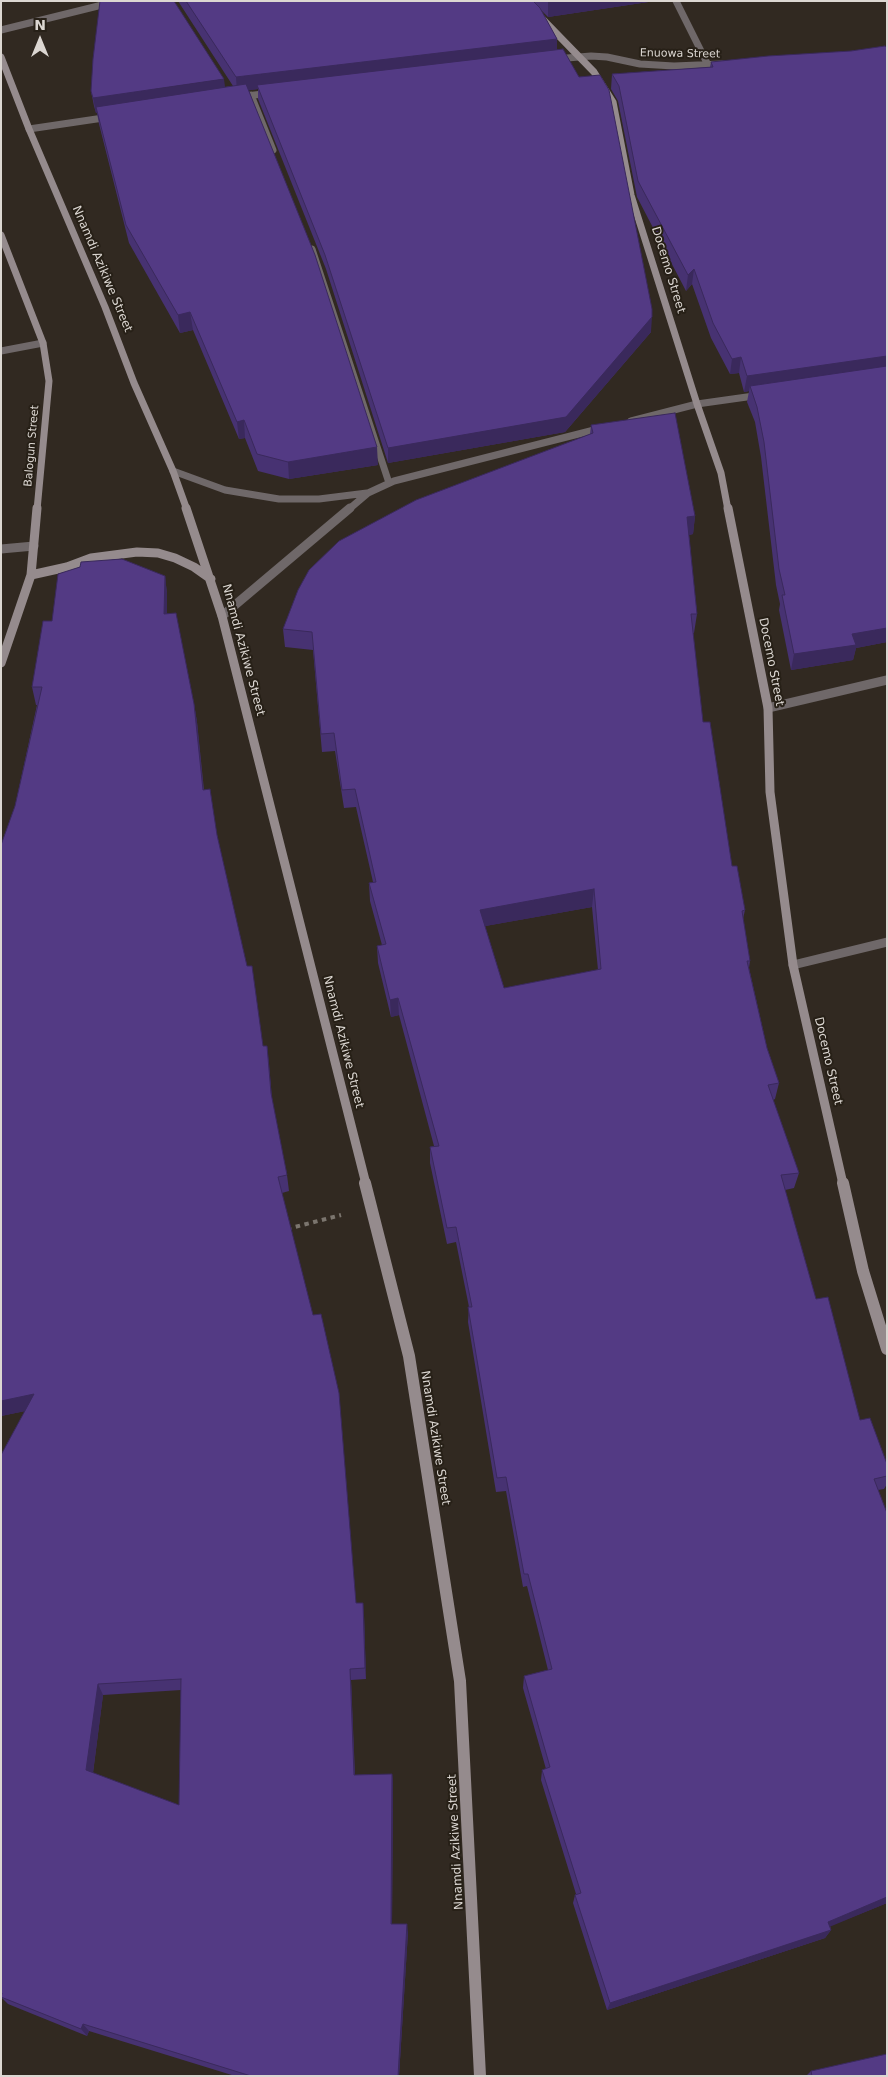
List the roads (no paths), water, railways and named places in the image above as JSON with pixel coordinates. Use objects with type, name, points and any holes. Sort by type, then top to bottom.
[{"type":"main road","name":"Docemo Street","points":[[525,1],[580,56],[594,72],[614,102],[631,195],[697,404],[721,473],[768,708],[770,792],[793,965],[863,1272],[887,1349]]},
{"type":"main road","name":"Nnamdi Azikiwe Street","points":[[1,56],[29,129],[105,307],[134,383],[173,471],[211,578],[409,1356],[460,1681],[480,2076]]},
{"type":"main road","name":"Balogun Street","points":[[1,235],[43,343],[49,381],[31,575],[1,663]]},
{"type":"main road","points":[[31,575],[67,567],[91,558],[137,552],[158,553],[175,558],[211,578]]},
{"type":"street","points":[[1,30],[118,1]]},
{"type":"street","points":[[676,1],[708,65]]},
{"type":"street","name":"Enuowa Street","points":[[550,59],[580,56],[607,57],[640,64],[727,64]]},
{"type":"street","points":[[229,90],[235,98],[280,92]]},
{"type":"street","points":[[251,95],[277,160]]},
{"type":"street","points":[[29,129],[117,116]]},
{"type":"street","points":[[310,243],[324,280],[388,484]]},
{"type":"street","points":[[1,351],[43,343]]},
{"type":"street","points":[[621,423],[697,404],[773,393]]},
{"type":"street","points":[[222,616],[368,493],[388,484],[612,426]]},
{"type":"street","points":[[173,471],[225,490],[279,499],[319,499],[368,493]]},
{"type":"street","points":[[1,549],[34,546]]},
{"type":"street","points":[[768,708],[887,680]]},
{"type":"street","points":[[793,965],[887,942]]}]
